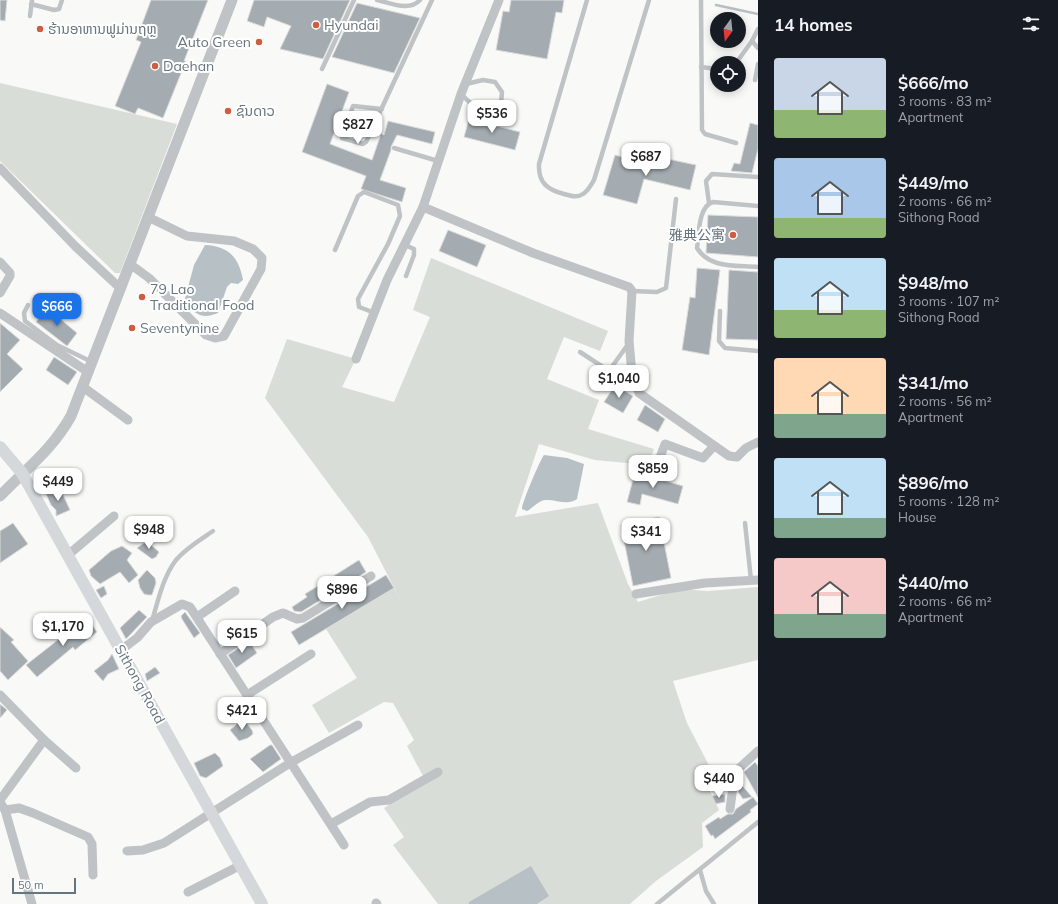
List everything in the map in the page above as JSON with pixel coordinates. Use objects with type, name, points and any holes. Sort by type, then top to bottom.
[{"type":"main road","name":"Sithong Road","points":[[0,447],[22,474],[68,554],[210,813],[262,904]]},
{"type":"street","points":[[0,496],[48,451],[61,433],[83,387],[232,0]]},
{"type":"street","points":[[356,359],[387,280],[422,208],[464,84],[499,0]]},
{"type":"street","points":[[0,168],[75,246],[120,288]]},
{"type":"street","points":[[422,208],[533,253],[629,287],[632,291],[630,341],[632,374],[639,393],[714,446],[733,457],[737,457],[746,448],[758,442]]},
{"type":"street","points":[[130,264],[149,278],[206,335],[215,338],[224,336],[261,269],[262,258],[253,249],[234,241],[203,236],[187,236],[148,217]]},
{"type":"street","points":[[0,262],[10,273],[10,276],[0,293]]},
{"type":"street","points":[[0,313],[90,367]]},
{"type":"street","points":[[83,387],[128,420]]},
{"type":"street","points":[[656,468],[665,444],[703,458],[714,446]]},
{"type":"street","points":[[68,554],[114,516]]},
{"type":"street","points":[[220,654],[273,617],[283,612],[297,619],[303,618],[371,576]]},
{"type":"street","points":[[636,594],[705,583],[755,580]]},
{"type":"street","points":[[197,617],[235,591]]},
{"type":"street","points":[[121,650],[137,638],[151,622],[182,604],[190,608],[344,845]]},
{"type":"street","points":[[247,695],[311,654]]},
{"type":"street","points":[[0,695],[44,740],[76,768]]},
{"type":"street","points":[[127,851],[144,850],[164,843],[290,763],[358,725]]},
{"type":"street","points":[[29,903],[5,810],[0,801],[44,740]]},
{"type":"street","points":[[730,809],[731,771],[735,772],[758,751]]},
{"type":"street","points":[[331,824],[370,802],[389,800],[438,772]]},
{"type":"street","points":[[5,810],[19,808],[88,837],[92,844],[93,875]]},
{"type":"street","points":[[188,892],[240,865]]},
{"type":"lane","points":[[30,16],[32,2],[54,10],[59,9],[62,0]]},
{"type":"lane","points":[[322,69],[354,0]]},
{"type":"lane","points":[[377,0],[410,6],[416,4],[420,0]]},
{"type":"lane","points":[[382,109],[353,106],[342,138],[365,143],[382,109],[432,0]]},
{"type":"lane","points":[[587,0],[539,164],[540,177],[547,187],[574,197],[582,195],[587,191],[594,180],[649,0]]},
{"type":"lane","points":[[702,0],[702,130],[705,134],[736,143]]},
{"type":"lane","points":[[741,56],[752,41],[758,29]]},
{"type":"lane","points":[[752,41],[758,48]]},
{"type":"lane","points":[[755,80],[758,64]]},
{"type":"lane","points":[[701,67],[710,68]]},
{"type":"lane","points":[[461,94],[473,106],[481,110],[495,110],[501,104],[502,95],[495,82],[483,80],[464,84]]},
{"type":"lane","points":[[394,148],[438,160]]},
{"type":"lane","points":[[758,177],[712,174],[706,181],[708,203],[703,210],[697,248],[702,256],[717,264],[758,267]]},
{"type":"lane","points":[[335,250],[358,196],[364,192],[398,205],[400,216],[388,244],[358,299],[359,307],[375,313]]},
{"type":"lane","points":[[632,291],[658,292],[666,288],[668,283],[676,199]]},
{"type":"lane","points":[[708,203],[713,202],[758,206]]},
{"type":"lane","points":[[405,245],[414,249],[414,255],[406,276]]},
{"type":"lane","points":[[28,305],[23,318],[29,325],[90,367]]},
{"type":"lane","points":[[720,312],[719,341],[725,348],[758,351]]},
{"type":"lane","points":[[580,352],[606,369],[611,368],[630,341]]},
{"type":"lane","points":[[745,523],[755,580]]},
{"type":"lane","points":[[151,622],[163,586],[176,561],[187,550],[213,531]]},
{"type":"lane","points":[[657,904],[758,822]]},
{"type":"lane","points":[[700,870],[706,891],[714,904]]},
{"type":"shaded area","points":[[0,83],[177,124],[120,273],[115,273],[0,161]]},
{"type":"shaded area","points":[[205,245],[220,248],[232,255],[239,265],[243,280],[238,284],[231,283],[227,287],[218,313],[203,316],[196,313],[184,302],[194,265]]},
{"type":"shaded area","points":[[431,258],[608,331],[600,351],[564,337],[547,379],[599,400],[588,429],[654,449],[648,465],[595,460],[539,444],[515,517],[598,503],[628,584],[638,602],[680,589],[708,591],[758,587],[758,660],[673,681],[687,723],[715,777],[707,785],[719,810],[702,823],[703,847],[656,881],[630,904],[438,904],[393,845],[404,837],[384,808],[424,782],[423,776],[407,746],[414,740],[393,703],[384,702],[329,733],[312,705],[357,678],[326,629],[394,588],[402,603],[368,537],[265,398],[287,339],[356,359],[342,387],[394,402],[430,317],[413,310]]},
{"type":"shaded area","points":[[544,455],[567,458],[584,464],[577,499],[570,502],[543,500],[527,511],[522,509],[522,506],[531,482]]},
{"type":"shaded area","points":[[531,866],[549,896],[537,904],[469,904],[469,902]]},
{"type":"building","points":[[0,0],[7,0],[5,21],[0,20]]},
{"type":"building","points":[[151,0],[208,0],[163,118],[138,108],[135,114],[115,106],[141,42],[136,40]]},
{"type":"building","name":"Hyundai","points":[[254,0],[350,0],[323,59],[280,49],[291,26],[267,17],[264,27],[247,21]]},
{"type":"building","points":[[511,0],[564,0],[562,13],[556,12],[547,59],[496,50],[503,11],[509,12]]},
{"type":"building","points":[[357,3],[420,18],[394,73],[332,57]]},
{"type":"building","points":[[327,84],[349,92],[330,144],[372,160],[381,134],[384,135],[388,121],[435,132],[432,144],[397,135],[391,147],[380,180],[406,188],[402,202],[361,189],[366,176],[302,152]]},
{"type":"building","points":[[469,119],[520,132],[515,150],[464,137]]},
{"type":"building","points":[[750,123],[758,125],[758,149],[752,173],[731,171],[734,163],[740,164]]},
{"type":"building","points":[[615,155],[651,165],[654,156],[696,165],[690,190],[644,179],[637,204],[603,195]]},
{"type":"building","name":"雅典公寓","points":[[708,215],[758,217],[758,257],[706,253]]},
{"type":"building","points":[[448,230],[486,245],[477,267],[439,251]]},
{"type":"building","points":[[697,268],[720,270],[709,355],[682,350],[690,297],[695,298]]},
{"type":"building","points":[[729,270],[758,272],[758,340],[726,339]]},
{"type":"building","points":[[47,308],[77,333],[67,346],[36,322]]},
{"type":"building","points":[[0,323],[20,340],[7,354],[23,369],[0,392]]},
{"type":"building","points":[[54,357],[77,372],[68,385],[46,370]]},
{"type":"building","points":[[615,385],[633,396],[623,413],[604,402]]},
{"type":"building","points":[[645,405],[665,419],[658,432],[637,420]]},
{"type":"building","points":[[635,472],[683,486],[678,504],[642,494],[640,505],[627,502]]},
{"type":"building","points":[[60,488],[70,510],[56,516],[56,510],[51,505],[46,494]]},
{"type":"building","points":[[659,517],[671,578],[633,586],[621,525]]},
{"type":"building","points":[[13,523],[28,544],[0,563],[0,531]]},
{"type":"building","points":[[144,543],[149,543],[159,552],[156,557],[152,559],[137,548]]},
{"type":"building","points":[[122,546],[132,553],[127,560],[138,575],[129,583],[120,572],[100,584],[91,576],[89,570],[111,551]]},
{"type":"building","points":[[359,560],[366,572],[301,612],[294,611],[292,607],[307,597],[305,594]]},
{"type":"building","points":[[147,570],[155,578],[156,583],[152,595],[144,594],[140,588],[138,580]]},
{"type":"building","points":[[386,575],[394,588],[299,645],[291,632]]},
{"type":"building","points":[[104,586],[107,594],[101,598],[96,590]]},
{"type":"building","points":[[139,610],[147,617],[126,639],[120,628]]},
{"type":"building","points":[[185,612],[200,633],[194,638],[182,619],[181,616]]},
{"type":"building","points":[[87,617],[97,632],[75,650],[73,647],[37,677],[26,665]]},
{"type":"building","points":[[0,627],[14,640],[11,642],[28,661],[8,680],[0,671]]},
{"type":"building","points":[[249,641],[257,653],[236,668],[228,655]]},
{"type":"building","points":[[112,654],[119,669],[108,674],[103,681],[94,671],[108,660]]},
{"type":"building","points":[[155,667],[160,673],[147,681],[145,674]]},
{"type":"building","points":[[0,704],[7,710],[0,718]]},
{"type":"building","points":[[244,720],[252,730],[253,734],[248,738],[239,741],[230,730]]},
{"type":"building","points":[[272,745],[281,759],[263,772],[250,759]]},
{"type":"building","points":[[215,753],[220,758],[223,766],[206,778],[200,776],[194,763]]},
{"type":"building","points":[[755,762],[758,766],[758,797],[744,772]]},
{"type":"building","points":[[740,783],[752,797],[743,799],[738,792]]},
{"type":"building","points":[[725,794],[725,802],[716,804],[712,796]]},
{"type":"building","points":[[753,797],[758,804],[750,810],[751,812],[715,839],[713,835],[711,836],[705,826],[719,817],[720,819],[728,814],[733,814],[736,809]]},
{"type":"waterway","points":[[716,5],[758,14]]},
{"type":"place","name":"Hyundai","points":[[316,25]]},
{"type":"place","name":"ຮ້ານອາຫານຟູມ່ານຖຫຼ","points":[[40,29]]},
{"type":"place","name":"Auto Green","points":[[259,42]]},
{"type":"place","name":"Daehan","points":[[155,66]]},
{"type":"place","name":"ຊົນດາວ","points":[[228,111]]},
{"type":"place","name":"雅典公寓","points":[[733,235]]},
{"type":"place","name":"79 Lao Traditional Food","points":[[142,297]]},
{"type":"place","name":"Seventynine","points":[[132,328]]}]
